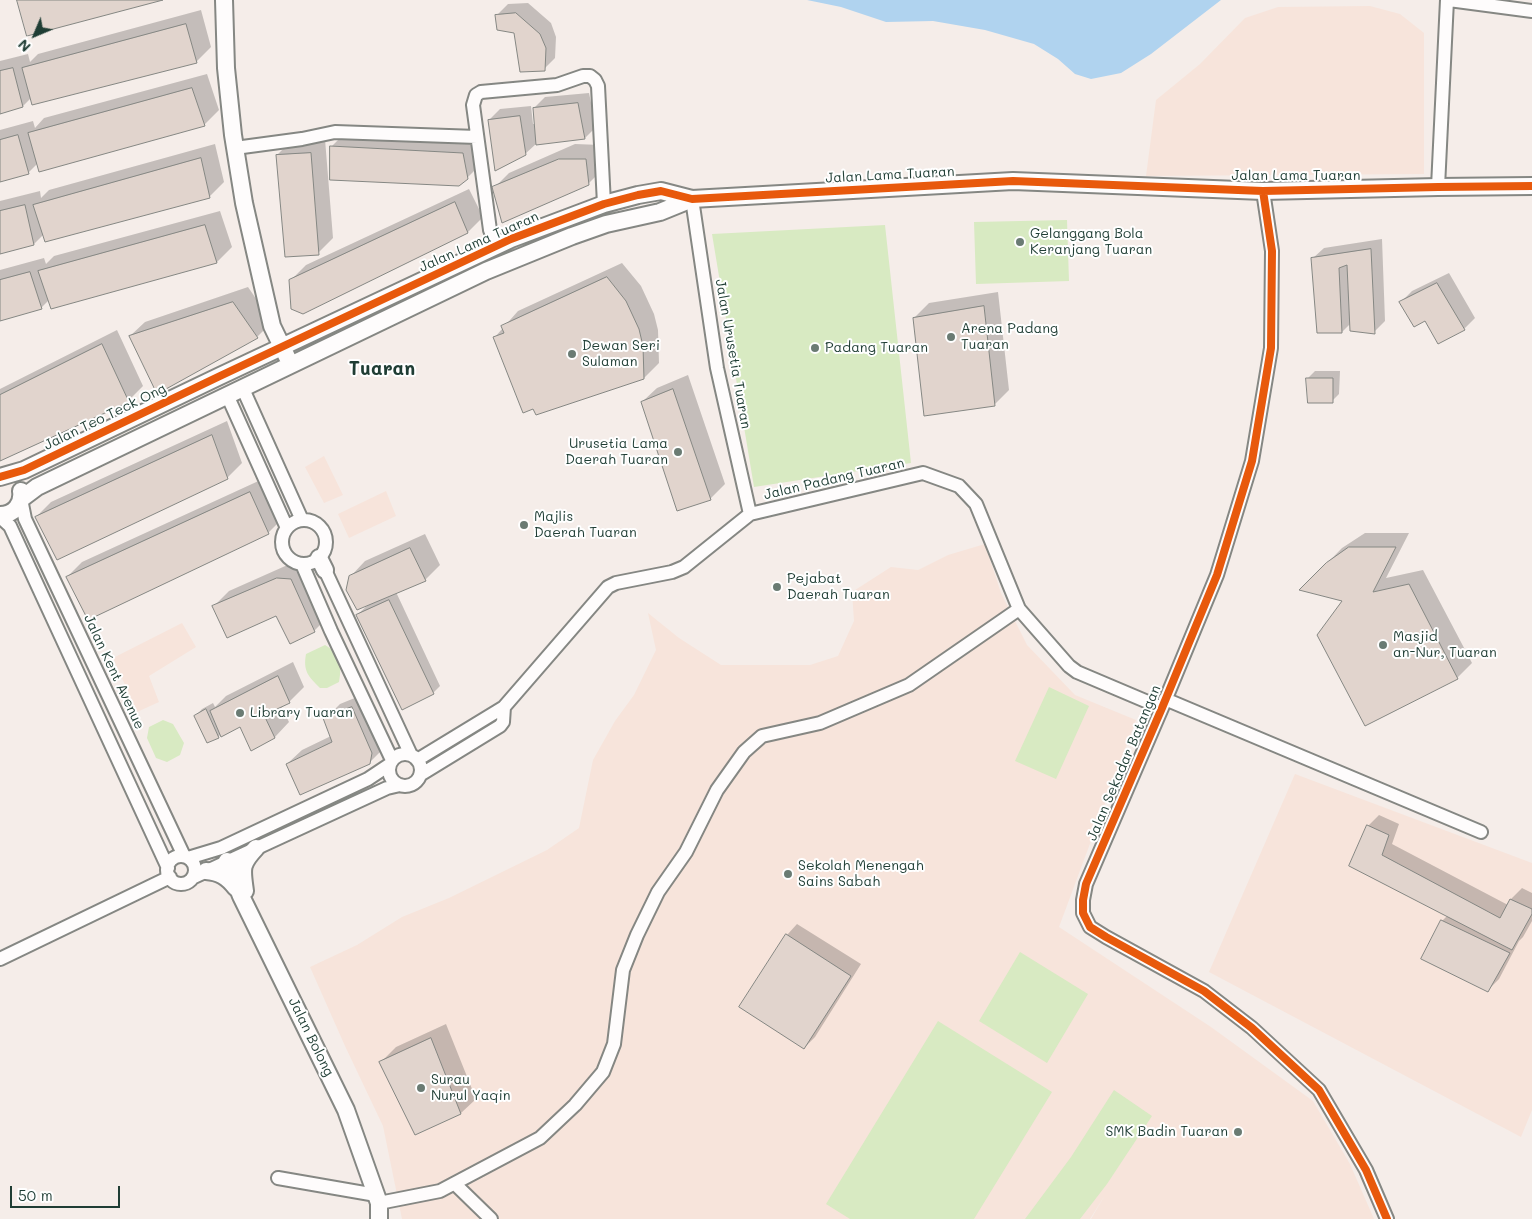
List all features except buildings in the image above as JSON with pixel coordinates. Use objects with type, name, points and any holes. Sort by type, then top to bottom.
[{"type":"street","points":[[224,0],[226,68],[235,148],[244,203],[272,326],[291,366]]},
{"type":"street","points":[[1438,187],[1448,0],[1532,11]]},
{"type":"street","points":[[496,246],[490,230],[473,105],[476,95],[481,92],[557,84],[583,76],[590,76],[595,80],[598,86],[604,204]]},
{"type":"street","points":[[235,148],[302,139],[335,132],[477,137]]},
{"type":"street","name":"Jalan Lama Tuaran","points":[[222,375],[496,246],[604,204],[661,191],[692,199],[1013,181],[1263,191],[1532,186]]},
{"type":"street","name":"Jalan Sekadar Batangan","points":[[1263,191],[1272,252],[1271,348],[1252,461],[1217,576],[1086,884],[1083,913],[1090,927],[1204,991],[1252,1028],[1319,1090],[1366,1170],[1387,1219]]},
{"type":"street","name":"Jalan Lama Tuaran","points":[[228,396],[486,271],[528,253],[606,224],[660,212],[692,199]]},
{"type":"street","name":"Jalan Urusetia Tuaran","points":[[692,199],[717,368],[750,514]]},
{"type":"street","points":[[272,326],[269,339],[262,348],[222,375],[228,396],[287,528]]},
{"type":"street","name":"Jalan Teo Teck Ong","points":[[0,477],[24,470],[222,375]]},
{"type":"street","points":[[243,389],[302,520]]},
{"type":"street","points":[[21,499],[37,487],[228,396]]},
{"type":"street","name":"Jalan Padang Tuaran","points":[[414,758],[504,708],[608,587],[616,583],[672,572],[684,567],[750,514],[923,474],[959,486],[976,504],[1018,608],[1069,666],[1077,672],[1164,703],[1481,832]]},
{"type":"street","points":[[0,477],[8,477],[15,481],[21,491],[20,504],[13,511],[0,516],[10,526],[172,880],[181,884],[190,881],[224,854],[368,779],[400,755],[414,758]]},
{"type":"street","name":"Jalan Kent Avenue","points":[[21,499],[25,519],[186,857]]},
{"type":"street","points":[[0,959],[169,872],[172,860],[180,856],[224,854],[256,848],[387,788],[414,783],[420,775],[420,765],[414,758],[322,564],[326,545],[326,537],[323,530],[312,521],[302,520],[287,528],[282,537],[284,551],[294,561],[302,564],[322,564]]},
{"type":"street","points":[[302,564],[391,762],[389,770],[392,780],[400,785]]},
{"type":"street","points":[[278,1178],[378,1206],[440,1190],[455,1184],[540,1138],[575,1105],[603,1072],[614,1044],[623,970],[637,935],[658,892],[686,852],[717,790],[744,752],[762,736],[820,723],[909,685],[1018,608]]},
{"type":"street","name":"Jalan Padang Tuaran","points":[[420,775],[500,726],[503,722],[504,708]]},
{"type":"street","points":[[244,901],[244,860],[256,848]]},
{"type":"street","name":"Jalan Bolong","points":[[224,854],[244,901],[346,1110],[378,1206]]},
{"type":"street","points":[[186,857],[200,874]]},
{"type":"street","points":[[200,874],[218,872],[230,880],[244,901]]},
{"type":"street","points":[[455,1184],[492,1219]]},
{"type":"shaded area","points":[[1370,6],[1400,14],[1424,33],[1424,174],[1146,176],[1156,100],[1200,64],[1245,18],[1278,7]]},
{"type":"shaded area","points":[[324,456],[343,495],[324,503],[305,467]]},
{"type":"shaded area","points":[[386,491],[396,516],[349,538],[338,514]]},
{"type":"shaded area","name":"Sekolah Menengah Sains Sabah","points":[[985,544],[1001,593],[1027,645],[1075,695],[1136,720],[1059,927],[1211,1027],[1313,1101],[1350,1164],[1374,1219],[1091,1219],[1105,1195],[1090,1219],[402,1219],[383,1126],[310,967],[357,945],[402,917],[449,898],[547,850],[579,828],[593,760],[615,721],[634,695],[656,650],[648,613],[679,638],[721,665],[810,665],[838,656],[854,621],[852,592],[891,567],[918,570],[948,555]]},
{"type":"shaded area","points":[[182,623],[196,647],[149,676],[159,702],[137,712],[113,658]]},
{"type":"shaded area","points":[[1295,774],[1532,863],[1532,1110],[1521,1137],[1209,972]]},
{"type":"green space","points":[[1067,220],[1069,281],[976,284],[974,222]]},
{"type":"green space","name":"Padang Tuaran","points":[[885,225],[911,463],[754,487],[712,234]]},
{"type":"green space","points":[[325,645],[337,656],[340,676],[339,682],[327,688],[320,688],[307,673],[305,660],[306,654]]},
{"type":"green space","points":[[1049,687],[1089,706],[1056,779],[1015,761]]},
{"type":"green space","points":[[163,720],[173,724],[184,743],[180,755],[167,762],[156,758],[147,738],[149,727]]},
{"type":"green space","points":[[1020,952],[1088,994],[1047,1063],[979,1021]]},
{"type":"green space","points":[[938,1021],[1052,1092],[974,1219],[850,1219],[826,1204]]},
{"type":"green space","points":[[1114,1090],[1152,1116],[1107,1184],[1080,1219],[1025,1219],[1071,1157]]},
{"type":"water","points":[[807,0],[1221,0],[1151,54],[1121,73],[1091,79],[1075,74],[1058,59],[1034,44],[985,30],[933,21],[886,22],[841,7]]},
{"type":"cycle path","points":[[0,477],[24,470],[511,239],[604,204],[638,195],[661,191],[692,199],[1013,181],[1263,191],[1532,186]]},
{"type":"cycle path","points":[[1263,191],[1272,251],[1271,348],[1252,461],[1217,575],[1086,884],[1083,913],[1090,927],[1204,991],[1252,1028],[1319,1090],[1366,1170],[1387,1219]]},
{"type":"place","name":"Gelanggang Bola Keranjang Tuaran","points":[[1020,242]]},
{"type":"place","name":"Arena Padang Tuaran","points":[[951,337]]},
{"type":"place","name":"Padang Tuaran","points":[[815,348]]},
{"type":"place","name":"Dewan Seri Sulaman","points":[[572,354]]},
{"type":"place","name":"Urusetia Lama Daerah Tuaran","points":[[678,452]]},
{"type":"place","name":"Majlis Daerah Tuaran","points":[[524,525]]},
{"type":"place","name":"Pejabat Daerah Tuaran","points":[[777,587]]},
{"type":"place","name":"Masjid an-Nur, Tuaran","points":[[1383,645]]},
{"type":"place","name":"Library Tuaran","points":[[240,713]]},
{"type":"place","name":"Sekolah Menengah Sains Sabah","points":[[788,874]]},
{"type":"place","name":"Surau Nurul Yaqin","points":[[421,1088]]},
{"type":"place","name":"SMK Badin Tuaran","points":[[1238,1132]]},
{"type":"district","name":"Tuaran","points":[[382,369]]}]
